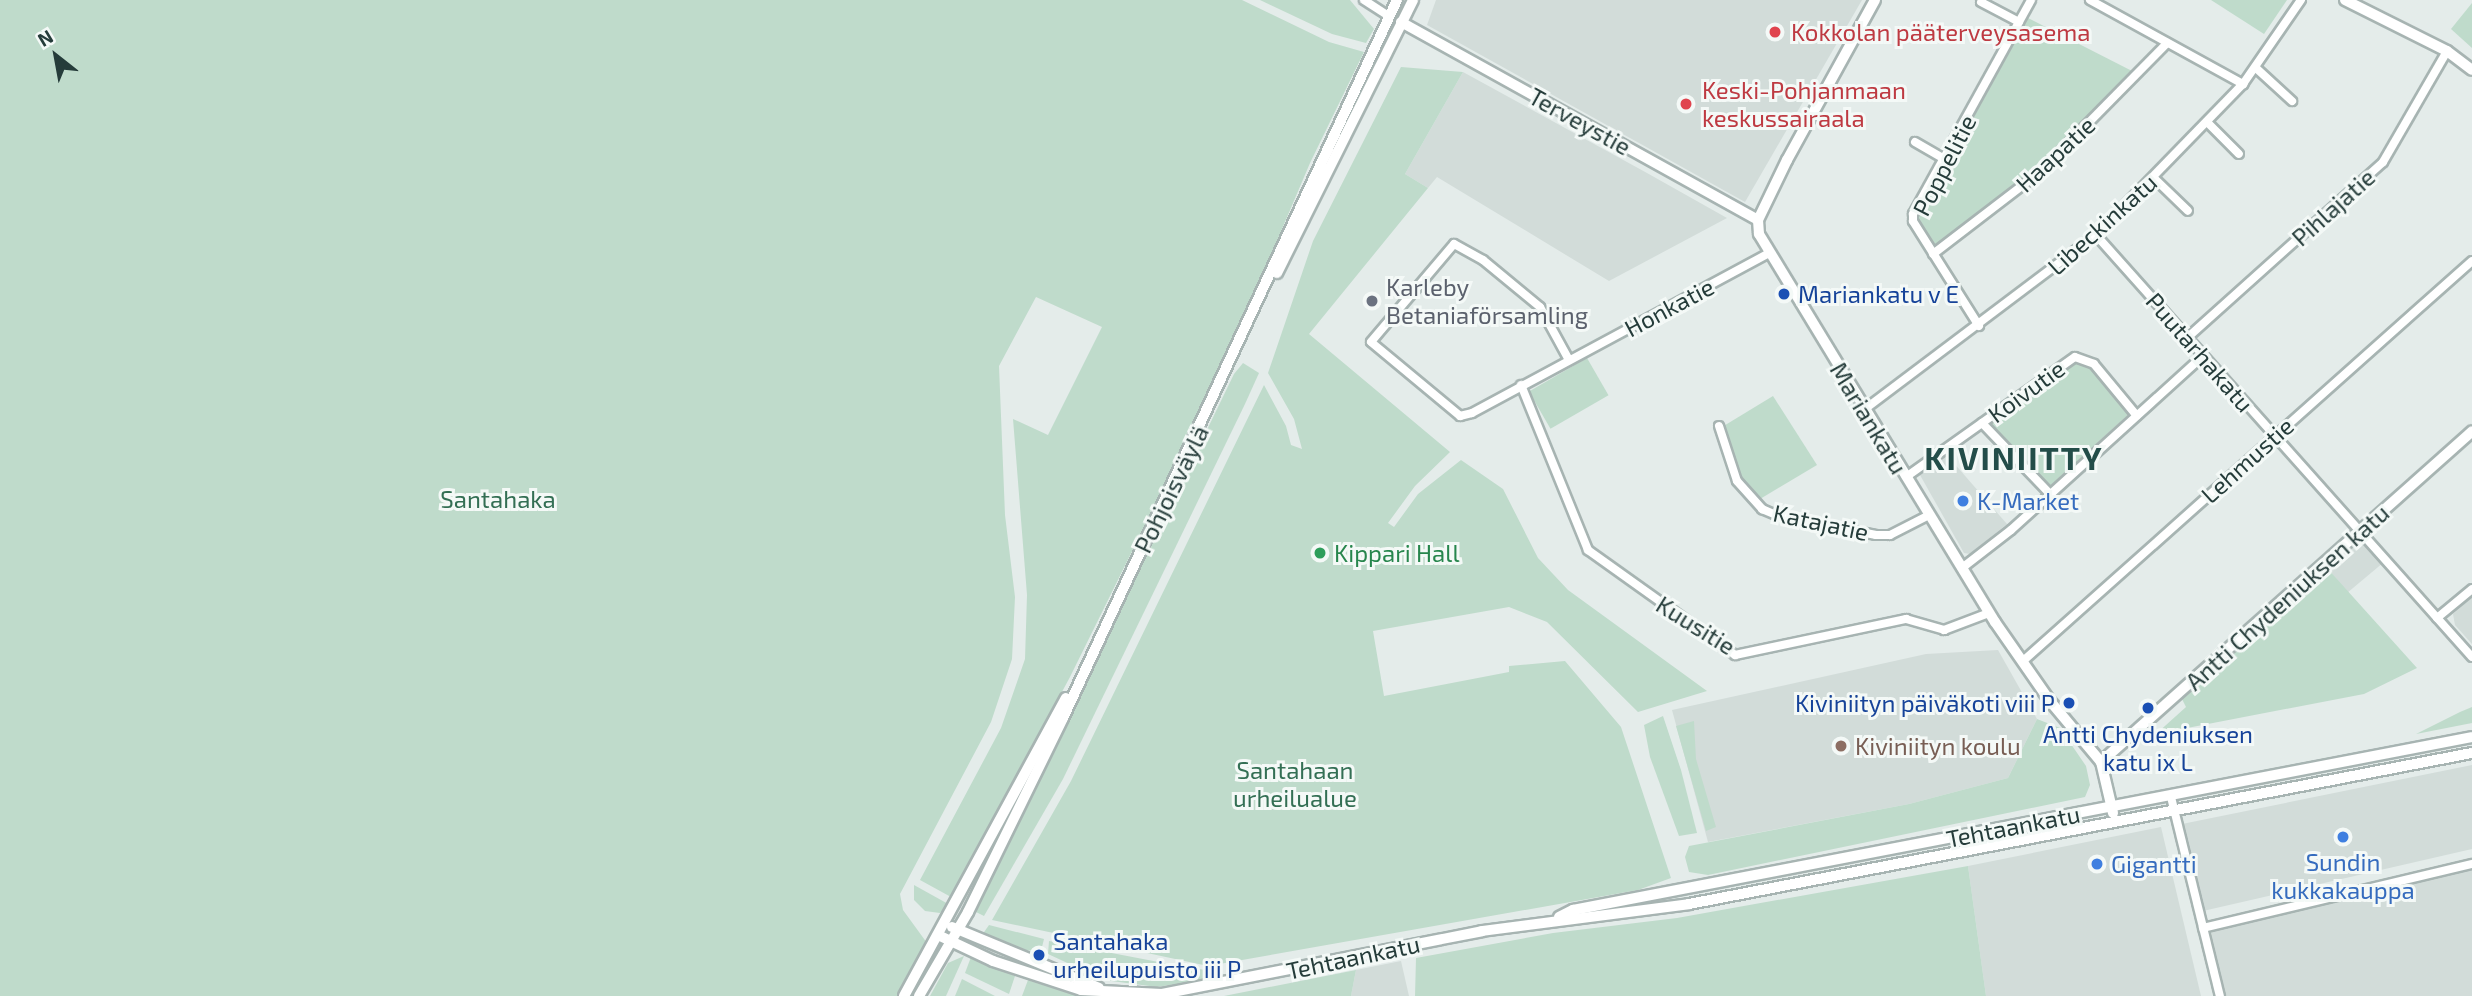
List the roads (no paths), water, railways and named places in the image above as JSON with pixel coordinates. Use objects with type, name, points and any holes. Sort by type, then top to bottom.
[{"type":"main road","name":"Pohjoisväylä","points":[[1261,302],[1312,175],[1397,0]]},
{"type":"main road","name":"Pohjoisväylä","points":[[919,996],[958,929],[1261,302],[1413,0]]},
{"type":"main road","points":[[1389,16],[1401,22]]},
{"type":"main road","name":"Antti Chydeniuksen katu","points":[[2101,762],[2472,431]]},
{"type":"main road","name":"Pohjoisväylä","points":[[904,996],[1036,749],[1081,675]]},
{"type":"main road","name":"Tehtaankatu","points":[[1556,918],[1573,910],[2472,737]]},
{"type":"main road","name":"Tehtaankatu","points":[[938,935],[1037,977],[1082,990],[1172,993],[1556,918],[1638,913],[2472,753]]},
{"type":"main road","name":"Mariankatu","points":[[2101,762],[2115,822]]},
{"type":"main road","name":"Tehtaankatu","points":[[944,923],[1108,991]]},
{"type":"street","points":[[1364,0],[1389,16]]},
{"type":"street","points":[[1758,220],[1875,0]]},
{"type":"street","name":"Poppelitie","points":[[1979,326],[1913,221],[2031,0]]},
{"type":"street","points":[[2090,0],[2243,84]]},
{"type":"street","name":"Libeckinkatu","points":[[1865,409],[1979,326],[2096,235],[2243,84],[2301,0]]},
{"type":"street","points":[[2345,0],[2447,51],[2472,70]]},
{"type":"street","points":[[1981,2],[2019,22]]},
{"type":"street","name":"Terveystie","points":[[1401,22],[1758,220]]},
{"type":"street","name":"Haapatie","points":[[1933,254],[2040,172],[2167,43]]},
{"type":"street","name":"Pihlajatie","points":[[2187,338],[2383,162],[2447,51]]},
{"type":"street","points":[[2256,68],[2292,101]]},
{"type":"street","points":[[2207,122],[2239,154]]},
{"type":"street","points":[[1915,142],[1945,159]]},
{"type":"street","points":[[2154,178],[2188,211]]},
{"type":"street","name":"Mariankatu","points":[[1758,220],[1759,234],[1769,253],[1989,613],[2101,762]]},
{"type":"street","name":"Puutarhakatu","points":[[2096,235],[2472,657]]},
{"type":"street","name":"Honkatie","points":[[1569,360],[1540,307],[1483,260],[1454,244],[1371,342],[1460,416],[1569,360],[1769,253]]},
{"type":"street","name":"Lehmustie","points":[[2023,661],[2472,261]]},
{"type":"street","points":[[1962,568],[2050,494],[2203,356]]},
{"type":"street","name":"Koivutie","points":[[1906,477],[2075,357],[2094,365],[2137,416]]},
{"type":"street","name":"Kuusitie","points":[[1521,385],[1588,550],[1735,655],[1906,620],[1944,630],[1989,613]]},
{"type":"street","points":[[1982,423],[2050,494]]},
{"type":"street","name":"Katajatie","points":[[1719,426],[1737,481],[1762,509],[1776,515],[1876,535],[1900,531],[1929,515]]},
{"type":"street","points":[[2437,618],[2472,589]]},
{"type":"street","points":[[2171,797],[2220,996]]},
{"type":"street","points":[[2203,928],[2472,864]]},
{"type":"place","name":"Kokkolan pääterveysasema","points":[[1775,32]]},
{"type":"place","name":"Keski-Pohjanmaan keskussairaala","points":[[1686,104]]},
{"type":"place","name":"Mariankatu v E","points":[[1784,294]]},
{"type":"place","name":"Karleby Betaniaförsamling","points":[[1372,301]]},
{"type":"place","name":"K-Market","points":[[1963,501]]},
{"type":"place","name":"Kippari Hall","points":[[1320,553]]},
{"type":"place","name":"Kiviniityn päiväkoti viii P","points":[[2069,703]]},
{"type":"place","name":"Antti Chydeniuksen katu ix L","points":[[2148,708]]},
{"type":"place","name":"Kiviniityn koulu","points":[[1841,746]]},
{"type":"place","name":"Sundin kukkakauppa","points":[[2343,837]]},
{"type":"place","name":"Gigantti","points":[[2097,864]]},
{"type":"place","name":"Santahaka urheilupuisto iii P","points":[[1039,955]]},
{"type":"district","name":"KIVINIITTY","points":[[2014,457]]},
{"type":"park label","name":"Santahaka","points":[[498,499]]},
{"type":"park label","name":"Santahaan urheilualue","points":[[1295,784]]}]
